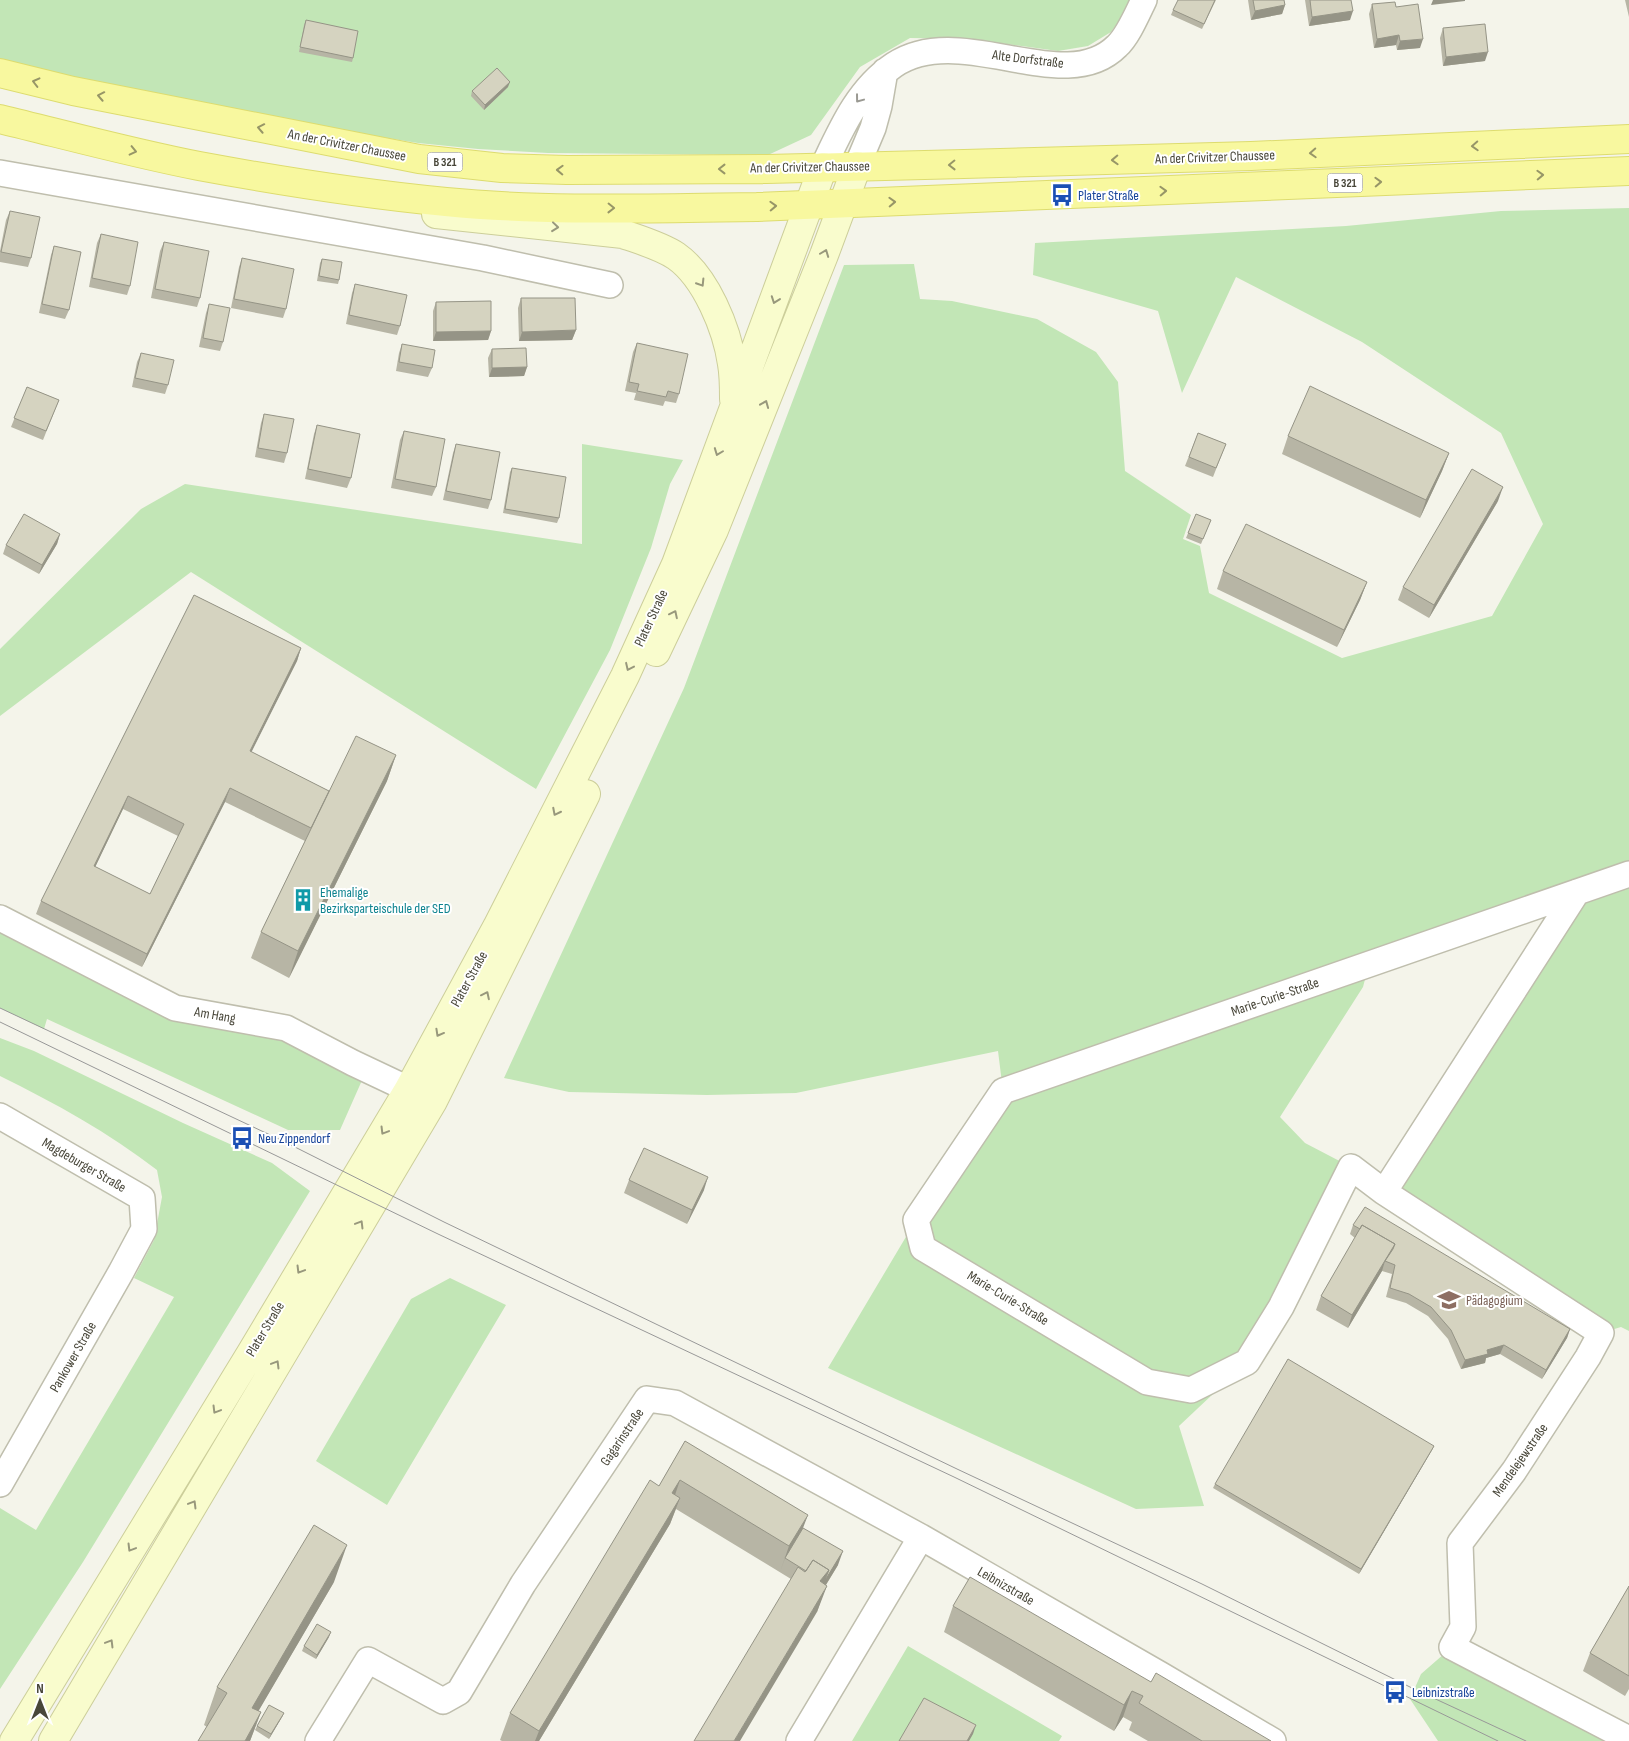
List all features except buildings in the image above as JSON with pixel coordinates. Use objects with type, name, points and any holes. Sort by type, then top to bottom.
[{"type":"main road","name":"An der Crivitzer Chaussee","points":[[0,73],[73,91],[419,159],[502,168],[566,170],[824,167],[1251,156],[1629,139]]},
{"type":"main road","name":"B 321","points":[[0,119],[198,166],[357,192],[456,203],[530,207],[648,208],[810,205],[1629,171]]},
{"type":"street","name":"Alte Dorfstraße","points":[[824,167],[852,109],[873,82],[896,64],[930,50],[946,49],[964,50],[1056,65],[1088,63],[1101,58],[1117,46],[1136,17],[1144,0]]},
{"type":"street","points":[[857,166],[873,128],[885,71]]},
{"type":"street","name":"B 321","points":[[198,166],[264,187],[323,198],[384,208],[623,234],[649,243],[676,256],[692,269],[708,295],[725,332],[732,364],[735,407]]},
{"type":"street","name":"Plater Straße","points":[[53,1741],[433,1101],[644,678],[714,530],[857,166]]},
{"type":"street","name":"Plater Straße","points":[[14,1741],[241,1370],[409,1089],[497,926],[625,676],[676,564],[824,167]]},
{"type":"street","points":[[0,172],[483,258],[610,285]]},
{"type":"street","name":"Marie-Curie-Straße","points":[[1384,1192],[1351,1167],[1281,1307],[1247,1362],[1191,1390],[1147,1382],[923,1248],[916,1220],[1003,1091],[1629,874]]},
{"type":"street","points":[[1384,1192],[1577,892]]},
{"type":"street","name":"Am Hang","points":[[0,918],[174,1008],[286,1028],[353,1063],[433,1101]]},
{"type":"street","name":"Magdeburger Straße","points":[[0,1116],[142,1198],[144,1228]]},
{"type":"street","name":"Mendelejewstraße","points":[[1384,1192],[1601,1333],[1588,1357],[1514,1471],[1460,1543],[1463,1627],[1452,1647],[1629,1739]]},
{"type":"street","name":"Pankower Straße","points":[[0,1484],[121,1272],[144,1228]]},
{"type":"street","name":"Gagarinstraße","points":[[318,1741],[368,1660],[443,1701],[459,1692],[523,1584],[647,1400],[675,1403],[921,1538]]},
{"type":"street","points":[[799,1741],[921,1538]]},
{"type":"street","name":"Leibnizstraße","points":[[921,1538],[1162,1675],[1273,1741]]},
{"type":"green space","points":[[0,0],[1134,0],[1111,32],[1088,46],[1058,51],[969,39],[910,38],[860,67],[811,135],[768,155],[548,153],[478,149],[418,143],[288,122],[74,78],[0,60]]},
{"type":"green space","points":[[1629,208],[1629,1331],[1621,1327],[1601,1333],[1384,1192],[1576,893],[1369,964],[1363,987],[1280,1117],[1305,1143],[1351,1167],[1247,1362],[1179,1426],[1204,1506],[1136,1509],[828,1368],[916,1220],[1003,1091],[998,1051],[796,1093],[707,1095],[569,1092],[504,1078],[684,688],[844,265],[914,264],[920,299],[952,301],[1037,319],[1096,352],[1118,382],[1125,471],[1191,515],[1183,539],[1200,546],[1209,593],[1342,658],[1492,616],[1543,524],[1501,433],[1362,342],[1236,277],[1182,393],[1158,311],[1033,275],[1035,243],[1346,226],[1501,211]]},
{"type":"green space","points":[[582,444],[683,460],[670,484],[651,548],[610,650],[536,789],[191,572],[0,716],[0,649],[141,509],[185,484],[582,544]]},
{"type":"green space","points":[[0,918],[175,1008],[286,1028],[367,1069],[340,1130],[288,1130],[47,1019],[44,1029],[0,1008]]},
{"type":"green space","points":[[0,1038],[34,1051],[183,1123],[272,1163],[310,1191],[83,1562],[0,1689],[0,1508],[36,1530],[174,1297],[134,1278],[154,1240],[162,1197],[157,1170],[139,1156],[81,1119],[0,1076]]},
{"type":"green space","points":[[450,1278],[506,1305],[387,1505],[316,1461],[411,1299]]},
{"type":"green space","points":[[908,1646],[1062,1736],[1059,1741],[852,1741]]},
{"type":"green space","points":[[1452,1647],[1629,1741],[1438,1741],[1410,1699],[1421,1674]]},
{"type":"tram line","points":[[0,1008],[283,1141],[444,1222],[957,1469],[1202,1584],[1414,1689],[1526,1741]]},
{"type":"tram line","points":[[0,1022],[438,1234],[954,1477],[1498,1741]]},
{"type":"place","name":"Plater Straße","points":[[1062,195]]},
{"type":"place","name":"Ehemalige Bezirksparteischule der SED","points":[[303,900]]},
{"type":"place","name":"Neu Zippendorf","points":[[242,1138]]},
{"type":"place","name":"Pädagogium","points":[[1449,1300]]},
{"type":"place","name":"Leibnizstraße","points":[[1395,1692]]}]
